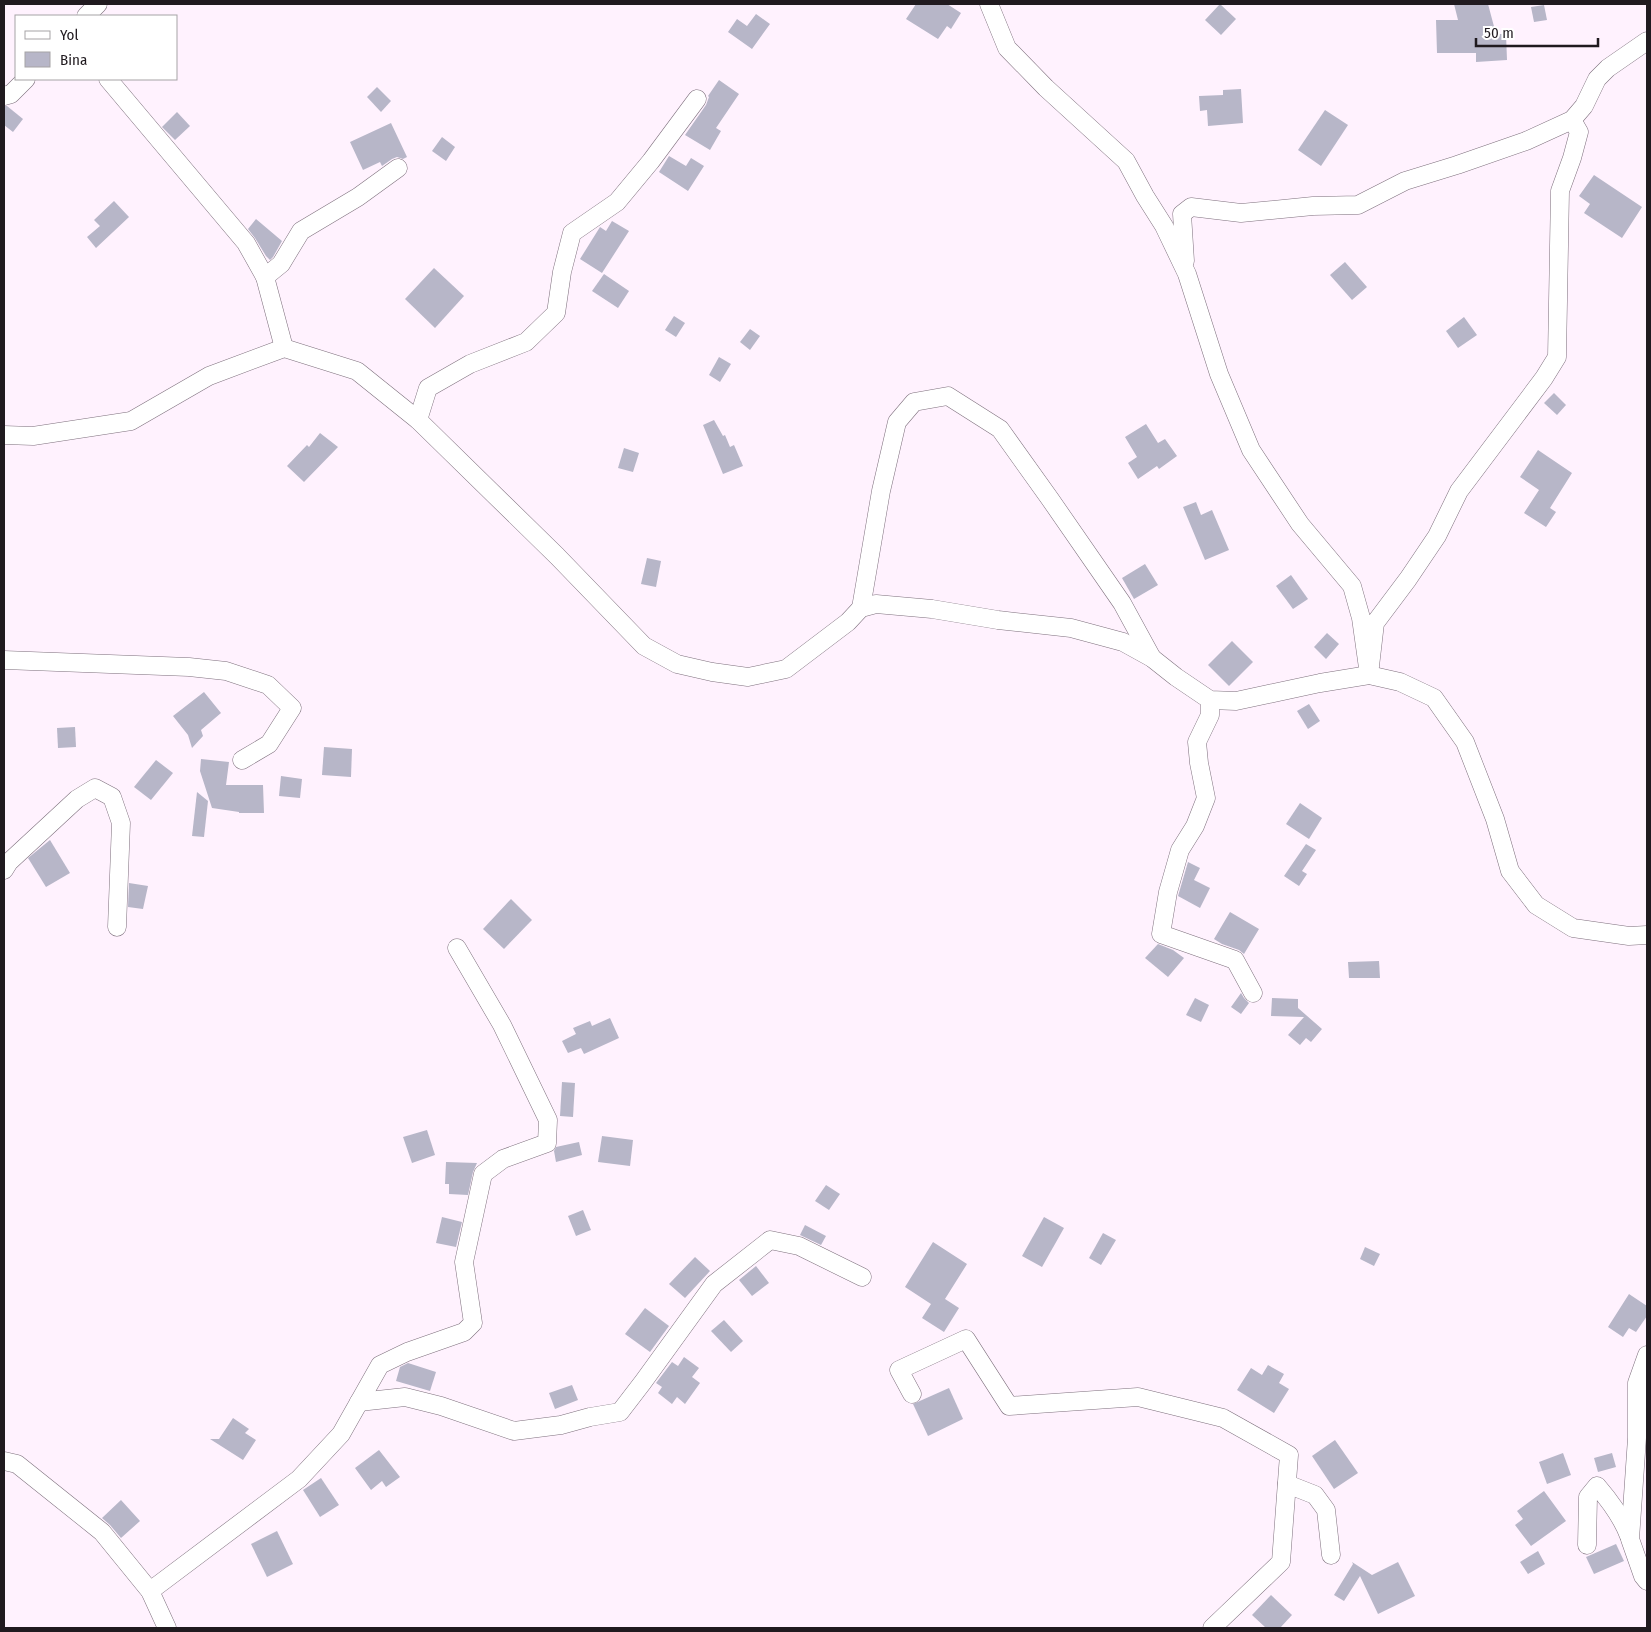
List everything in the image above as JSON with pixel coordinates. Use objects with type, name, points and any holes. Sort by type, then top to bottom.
[{"type":"street","points":[[87,15],[98,4]]},
{"type":"street","points":[[989,4],[1007,48],[1046,88],[1126,161],[1164,226],[1187,274],[1218,374],[1251,450],[1300,524],[1352,586],[1361,618],[1369,675]]},
{"type":"street","points":[[1187,274],[1182,214],[1191,207],[1240,213],[1314,206],[1358,205],[1405,181],[1526,141],[1572,120],[1584,106],[1597,79],[1608,68],[1647,41]]},
{"type":"street","points":[[4,96],[11,94],[25,80]]},
{"type":"street","points":[[109,80],[246,243],[265,277],[284,348]]},
{"type":"street","points":[[418,420],[428,388],[470,364],[526,342],[556,313],[562,272],[572,233],[617,202],[651,161],[697,99]]},
{"type":"street","points":[[1369,675],[1375,623],[1437,536],[1459,491],[1544,378],[1557,357],[1560,191],[1579,132],[1572,120]]},
{"type":"street","points":[[265,277],[281,264],[301,231],[358,198],[398,168]]},
{"type":"street","points":[[4,435],[33,436],[131,421],[209,376],[284,348],[356,371],[418,420],[557,556],[644,646],[677,664],[712,672],[748,677],[786,669],[848,622],[861,608],[876,604],[932,609],[998,620],[1071,628],[1123,642],[1152,658],[1210,700],[1236,701],[1320,683],[1369,675],[1400,682],[1434,698],[1465,742],[1495,819],[1510,871],[1536,905],[1574,928],[1630,936],[1647,935]]},
{"type":"street","points":[[861,608],[881,491],[897,422],[914,402],[948,396],[1000,429],[1122,603],[1152,658]]},
{"type":"street","points":[[4,660],[198,668],[226,671],[268,685],[292,708],[269,744],[242,760]]},
{"type":"street","points":[[1210,700],[1210,715],[1197,742],[1206,798],[1195,826],[1180,850],[1168,892],[1161,934],[1235,960],[1253,993]]},
{"type":"street","points":[[4,870],[9,862],[77,800],[95,788],[112,797],[121,823],[117,927]]},
{"type":"street","points":[[150,1591],[299,1479],[341,1434],[380,1365],[407,1352],[464,1332],[473,1323],[464,1262],[483,1174],[503,1159],[547,1143],[548,1120],[502,1026],[457,948]]},
{"type":"street","points":[[359,1402],[405,1398],[441,1406],[514,1431],[561,1425],[590,1417],[620,1412],[714,1284],[770,1240],[799,1246],[862,1277]]},
{"type":"street","points":[[912,1394],[899,1370],[966,1339],[1009,1406],[1138,1397],[1222,1418],[1289,1455],[1281,1562],[1212,1628]]},
{"type":"street","points":[[1630,1539],[1642,1434],[1637,1383],[1647,1355]]},
{"type":"street","points":[[4,1461],[17,1464],[102,1532],[150,1591],[167,1628]]},
{"type":"street","points":[[1287,1484],[1315,1495],[1326,1510],[1331,1555]]},
{"type":"street","points":[[1587,1545],[1588,1497],[1596,1486],[1610,1500],[1626,1528],[1643,1576],[1647,1581]]},
{"type":"building","points":[[916,4],[947,4],[961,13],[951,29],[947,26],[938,39],[906,19]]},
{"type":"building","points":[[1220,4],[1236,19],[1221,35],[1205,20]]},
{"type":"building","points":[[1454,4],[1488,4],[1496,34],[1506,34],[1507,60],[1476,62],[1476,53],[1437,53],[1436,20],[1458,20]]},
{"type":"building","points":[[1544,5],[1547,20],[1534,22],[1531,7]]},
{"type":"building","points":[[756,14],[770,24],[752,49],[728,32],[737,19],[747,26]]},
{"type":"building","points":[[719,80],[739,94],[716,128],[721,131],[710,150],[685,135],[706,105],[708,96]]},
{"type":"building","points":[[377,87],[391,101],[381,112],[367,97]]},
{"type":"building","points":[[1241,89],[1243,123],[1208,126],[1207,110],[1200,111],[1199,96],[1223,95],[1223,90]]},
{"type":"building","points":[[4,106],[7,106],[23,119],[13,132],[4,125]]},
{"type":"building","points":[[1325,110],[1348,125],[1321,166],[1298,150]]},
{"type":"building","points":[[177,112],[190,126],[175,140],[162,127]]},
{"type":"building","points":[[391,123],[407,157],[403,159],[397,157],[382,166],[380,162],[363,170],[350,142]]},
{"type":"building","points":[[442,137],[455,147],[446,161],[432,151]]},
{"type":"building","points":[[669,156],[686,166],[691,158],[704,166],[688,191],[659,172]]},
{"type":"building","points":[[1594,175],[1642,207],[1622,238],[1584,213],[1590,204],[1579,196]]},
{"type":"building","points":[[114,201],[129,217],[96,248],[87,237],[100,226],[94,220]]},
{"type":"building","points":[[256,219],[282,241],[270,260],[248,229]]},
{"type":"building","points":[[612,221],[629,231],[602,273],[580,259],[600,227],[606,231]]},
{"type":"building","points":[[1345,262],[1367,287],[1352,300],[1330,275]]},
{"type":"building","points":[[434,268],[464,296],[435,328],[405,299]]},
{"type":"building","points":[[604,274],[629,291],[618,308],[592,291]]},
{"type":"building","points":[[674,316],[685,323],[676,337],[665,330]]},
{"type":"building","points":[[1464,317],[1477,335],[1458,348],[1446,331]]},
{"type":"building","points":[[750,329],[760,336],[750,350],[740,342]]},
{"type":"building","points":[[719,357],[731,364],[720,382],[709,375]]},
{"type":"building","points":[[1554,393],[1566,405],[1557,415],[1544,403]]},
{"type":"building","points":[[714,420],[723,436],[725,435],[730,447],[734,445],[743,466],[723,474],[703,425]]},
{"type":"building","points":[[1146,424],[1158,443],[1165,439],[1177,456],[1159,469],[1157,466],[1138,479],[1128,463],[1137,457],[1125,437]]},
{"type":"building","points":[[320,433],[338,447],[304,482],[287,466],[307,445],[309,447]]},
{"type":"building","points":[[624,448],[639,453],[633,472],[618,468]]},
{"type":"building","points":[[1538,450],[1572,473],[1550,508],[1556,512],[1546,527],[1524,513],[1539,490],[1520,477]]},
{"type":"building","points":[[1196,502],[1201,515],[1212,510],[1229,550],[1205,560],[1183,507]]},
{"type":"building","points":[[647,558],[661,561],[656,587],[641,584]]},
{"type":"building","points":[[1145,564],[1158,585],[1134,599],[1122,578]]},
{"type":"building","points":[[1291,575],[1308,599],[1293,609],[1276,586]]},
{"type":"building","points":[[1327,633],[1339,644],[1326,659],[1314,647]]},
{"type":"building","points":[[1232,641],[1253,662],[1229,686],[1208,665]]},
{"type":"building","points":[[204,692],[221,713],[201,730],[203,736],[192,748],[188,735],[173,716]]},
{"type":"building","points":[[1309,704],[1320,721],[1308,729],[1297,711]]},
{"type":"building","points":[[75,727],[76,747],[58,748],[57,728]]},
{"type":"building","points":[[324,747],[352,749],[351,777],[322,775]]},
{"type":"building","points":[[201,759],[229,762],[226,785],[263,785],[264,813],[239,813],[212,808],[200,771]]},
{"type":"building","points":[[156,760],[173,773],[151,800],[134,787]]},
{"type":"building","points":[[281,776],[302,779],[300,798],[279,796]]},
{"type":"building","points":[[197,792],[208,801],[204,837],[192,836]]},
{"type":"building","points":[[1300,803],[1322,818],[1309,839],[1286,824]]},
{"type":"building","points":[[50,840],[70,873],[46,887],[28,858]]},
{"type":"building","points":[[1306,844],[1316,850],[1302,871],[1307,874],[1299,886],[1284,876]]},
{"type":"building","points":[[1188,862],[1200,868],[1194,880],[1210,888],[1200,908],[1178,896]]},
{"type":"building","points":[[129,883],[148,886],[143,909],[128,907]]},
{"type":"building","points":[[511,899],[532,920],[504,949],[483,929]]},
{"type":"building","points":[[1230,912],[1259,929],[1244,954],[1214,939]]},
{"type":"building","points":[[1158,944],[1173,950],[1184,958],[1168,977],[1145,958]]},
{"type":"building","points":[[1379,961],[1380,978],[1349,978],[1348,962]]},
{"type":"building","points":[[1241,993],[1249,1003],[1241,1014],[1231,1007]]},
{"type":"building","points":[[1195,998],[1209,1005],[1201,1022],[1186,1015]]},
{"type":"building","points":[[1272,998],[1298,999],[1298,1008],[1322,1029],[1311,1042],[1306,1038],[1300,1045],[1288,1035],[1304,1017],[1271,1016]]},
{"type":"building","points":[[610,1018],[619,1038],[584,1054],[581,1048],[568,1053],[562,1041],[576,1034],[573,1028],[590,1021],[592,1026]]},
{"type":"building","points":[[562,1082],[575,1083],[573,1117],[560,1116]]},
{"type":"building","points":[[427,1130],[435,1155],[412,1163],[403,1137]]},
{"type":"building","points":[[602,1136],[633,1140],[630,1166],[598,1162]]},
{"type":"building","points":[[579,1142],[582,1155],[556,1162],[554,1151],[556,1147]]},
{"type":"building","points":[[446,1162],[477,1163],[468,1195],[449,1194],[449,1184],[445,1184]]},
{"type":"building","points":[[826,1185],[840,1194],[829,1210],[815,1201]]},
{"type":"building","points":[[583,1210],[591,1230],[576,1236],[568,1216]]},
{"type":"building","points":[[442,1217],[462,1222],[456,1247],[436,1243]]},
{"type":"building","points":[[1044,1217],[1064,1228],[1042,1267],[1022,1256]]},
{"type":"building","points":[[805,1225],[826,1236],[821,1245],[800,1235]]},
{"type":"building","points":[[1103,1233],[1116,1240],[1101,1265],[1089,1258]]},
{"type":"building","points":[[933,1242],[967,1264],[945,1299],[959,1308],[944,1332],[922,1318],[931,1304],[905,1287]]},
{"type":"building","points":[[1365,1247],[1380,1254],[1374,1266],[1360,1259]]},
{"type":"building","points":[[695,1257],[710,1271],[685,1298],[669,1284]]},
{"type":"building","points":[[756,1266],[769,1283],[752,1296],[739,1280]]},
{"type":"building","points":[[1629,1294],[1647,1306],[1647,1316],[1636,1332],[1629,1328],[1623,1337],[1608,1327]]},
{"type":"building","points":[[645,1308],[669,1326],[650,1352],[625,1334]]},
{"type":"building","points":[[724,1320],[743,1341],[731,1352],[711,1331]]},
{"type":"building","points":[[684,1357],[699,1368],[692,1377],[700,1383],[685,1404],[677,1397],[672,1404],[658,1393],[662,1387],[656,1383],[672,1362],[678,1366]]},
{"type":"building","points":[[408,1363],[436,1372],[430,1391],[396,1381],[400,1367]]},
{"type":"building","points":[[1268,1365],[1284,1374],[1279,1383],[1289,1389],[1274,1413],[1237,1390],[1251,1368],[1262,1375]]},
{"type":"building","points":[[572,1385],[578,1400],[555,1409],[549,1393]]},
{"type":"building","points":[[949,1388],[963,1419],[928,1436],[913,1404]]},
{"type":"building","points":[[233,1418],[249,1429],[245,1433],[256,1440],[243,1460],[210,1439],[219,1439]]},
{"type":"building","points":[[1335,1440],[1358,1473],[1334,1489],[1312,1456]]},
{"type":"building","points":[[379,1450],[400,1477],[386,1487],[382,1481],[371,1490],[355,1468]]},
{"type":"building","points":[[1563,1453],[1571,1475],[1547,1484],[1539,1462]]},
{"type":"building","points":[[1612,1453],[1616,1467],[1598,1472],[1594,1458]]},
{"type":"building","points":[[321,1478],[339,1505],[320,1517],[303,1490]]},
{"type":"building","points":[[1544,1491],[1566,1521],[1531,1546],[1515,1525],[1523,1519],[1517,1511]]},
{"type":"building","points":[[121,1500],[140,1521],[121,1538],[102,1518]]},
{"type":"building","points":[[277,1531],[293,1564],[267,1577],[251,1544]]},
{"type":"building","points":[[1616,1544],[1624,1561],[1594,1574],[1586,1557]]},
{"type":"building","points":[[1538,1551],[1545,1564],[1528,1574],[1520,1562]]},
{"type":"building","points":[[1352,1562],[1372,1575],[1398,1562],[1415,1596],[1378,1614],[1360,1576],[1344,1601],[1334,1595],[1353,1564]]},
{"type":"building","points":[[1271,1595],[1292,1615],[1280,1628],[1266,1628],[1252,1615]]}]
